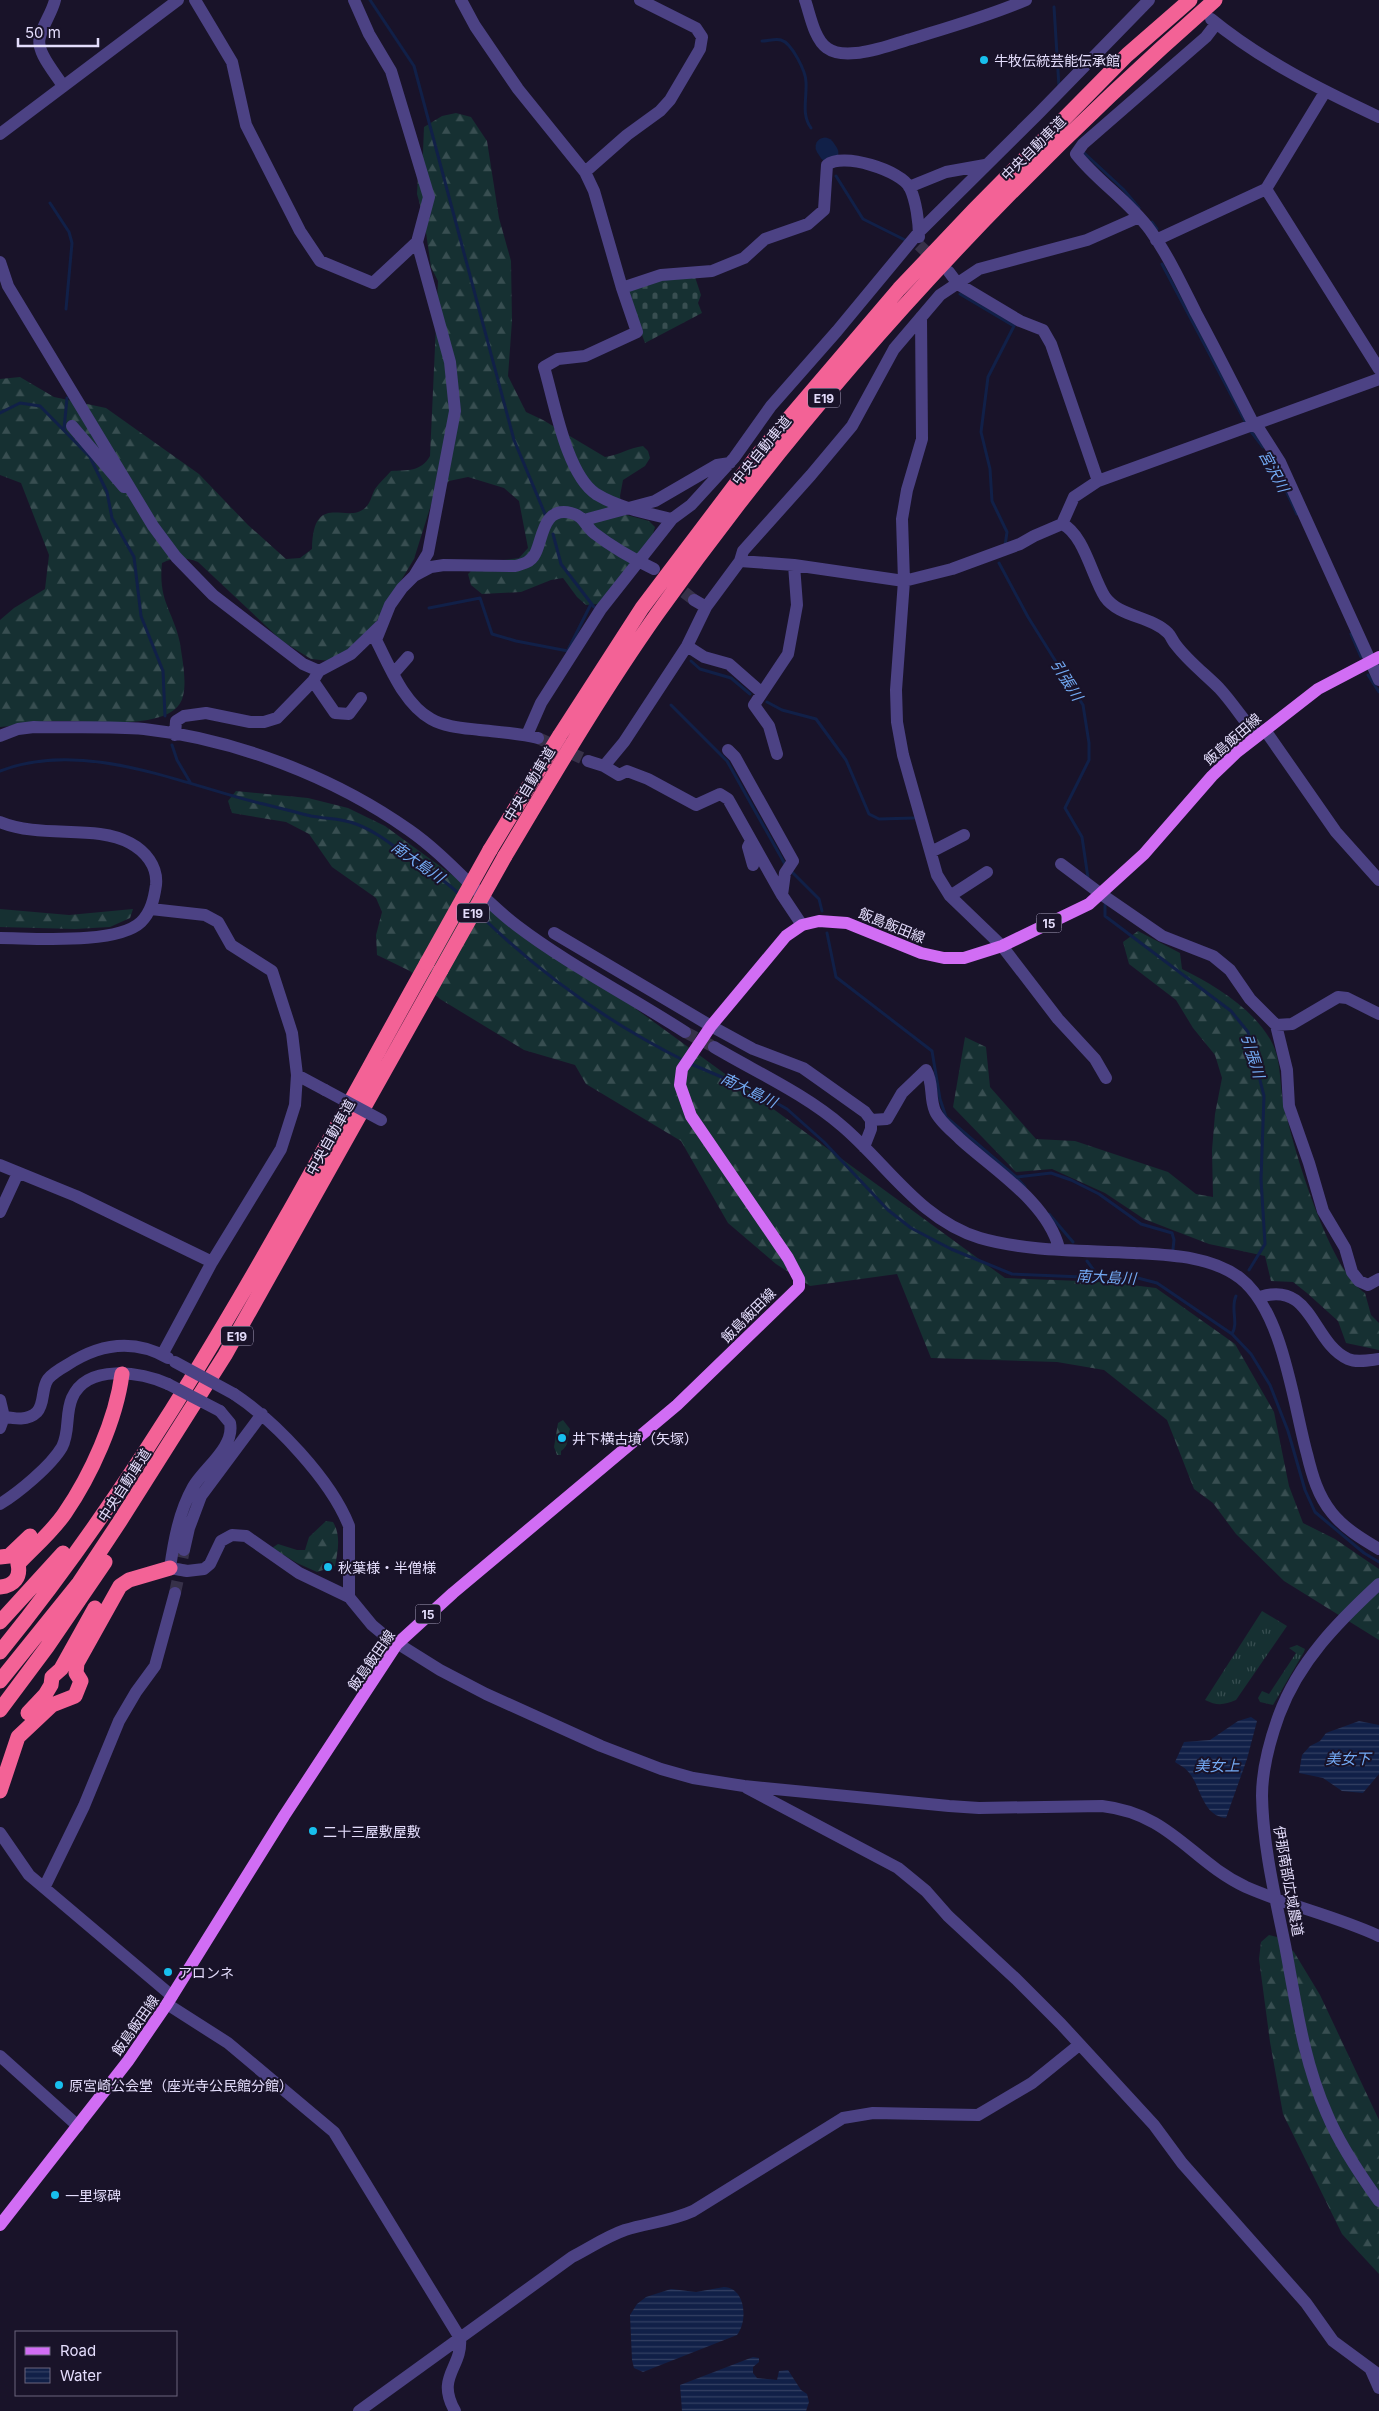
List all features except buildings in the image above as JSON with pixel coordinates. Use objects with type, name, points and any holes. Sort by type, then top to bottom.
[{"type":"highway","name":"中央自動車道","points":[[0,1681],[78,1583],[163,1455],[225,1356],[286,1250],[434,966],[490,850],[560,735],[642,608],[760,452],[899,289],[967,217],[1127,55],[1190,0]]},
{"type":"highway","name":"中央自動車道","points":[[0,1652],[90,1530],[142,1455],[274,1238],[434,966],[505,856],[573,742],[656,616],[710,540],[846,370],[971,234],[1137,68],[1215,0]]},
{"type":"highway","points":[[0,1587],[6,1587],[17,1579],[20,1572],[18,1564],[65,1514],[96,1457],[111,1421],[120,1392],[122,1374]]},
{"type":"highway","points":[[0,1622],[84,1529],[142,1455]]},
{"type":"highway","points":[[0,1710],[93,1580],[151,1483],[163,1455]]},
{"type":"highway","points":[[0,1557],[9,1556],[18,1549],[78,1490]]},
{"type":"highway","points":[[0,1761],[13,1728],[45,1695],[52,1677],[61,1669],[114,1578],[124,1572],[170,1568]]},
{"type":"highway","points":[[0,1791],[18,1737],[52,1705],[75,1696],[78,1691],[80,1681],[76,1673],[78,1663],[115,1593],[129,1580],[170,1568]]},
{"type":"main road","name":"飯島飯田線","points":[[0,2225],[128,2061],[170,2000],[284,1816],[396,1644],[453,1593],[677,1405],[799,1287],[798,1278],[788,1258],[691,1116],[680,1085],[682,1069],[693,1051],[711,1026],[786,936],[802,925],[819,921],[847,923],[922,954],[944,958],[964,958],[1002,946],[1089,904],[1144,854],[1212,776],[1261,733],[1318,689],[1374,660]]},
{"type":"street","points":[[55,0],[50,18],[39,38],[42,51],[63,86]]},
{"type":"street","points":[[0,134],[178,0]]},
{"type":"street","points":[[195,0],[232,62],[246,125],[300,231],[320,261],[373,283],[417,242]]},
{"type":"street","points":[[354,0],[369,34],[390,71],[428,197],[417,242],[450,362],[455,412],[428,553],[414,576],[402,588],[390,605],[376,640],[392,679],[430,719],[462,728],[532,737],[541,703],[596,617],[672,519],[691,505],[730,463],[771,406],[985,165],[1038,114],[1149,0]]},
{"type":"street","points":[[461,0],[475,26],[518,89],[585,172],[594,191],[622,288],[637,332],[585,356],[558,359],[544,367],[561,435],[579,473],[594,493],[626,508],[672,519]]},
{"type":"street","points":[[585,172],[627,135],[660,111],[670,100],[700,49],[702,37],[696,28],[640,0]]},
{"type":"street","points":[[805,0],[817,34],[824,46],[833,52],[845,54],[866,52],[930,33],[1000,11],[1026,0]]},
{"type":"street","points":[[1248,427],[1183,287],[1156,240],[1124,199],[1086,166],[1076,154],[1080,148],[1199,44],[1214,21],[1272,61],[1325,92],[1379,117]]},
{"type":"street","points":[[1156,240],[1266,189],[1325,92]]},
{"type":"street","points":[[622,288],[661,275],[712,271],[744,258],[765,239],[808,224],[824,210],[827,165],[832,160],[845,159],[880,169],[903,180],[910,187],[919,238]]},
{"type":"street","points":[[910,187],[946,172],[985,165]]},
{"type":"street","points":[[1266,189],[1379,369]]},
{"type":"street","points":[[604,766],[624,742],[687,646],[706,607],[740,562],[743,551],[852,426],[894,349],[940,295],[980,269],[1087,240],[1139,217]]},
{"type":"street","points":[[0,262],[8,286],[134,494],[176,557],[213,595],[316,676],[335,713],[349,714],[362,698]]},
{"type":"street","points":[[948,272],[958,284],[1020,321],[1043,330],[1051,344],[1098,481]]},
{"type":"street","points":[[922,317],[922,439],[902,519],[904,581],[898,645],[897,722],[912,788],[937,875],[950,896],[1002,946],[1058,1019],[1095,1059],[1106,1078]]},
{"type":"street","points":[[740,562],[794,564],[904,581],[952,569],[1020,544],[1062,524],[1074,498],[1098,481],[1379,379]]},
{"type":"street","points":[[72,426],[120,484],[134,494]]},
{"type":"street","points":[[1248,427],[1259,429],[1280,462],[1374,660],[1379,680]]},
{"type":"street","points":[[584,520],[655,501],[718,465],[730,463]]},
{"type":"street","points":[[414,576],[431,567],[444,565],[516,566],[526,563],[534,555],[542,528],[550,518],[560,514],[571,513],[584,520],[592,532],[639,562],[654,569]]},
{"type":"street","points":[[1062,524],[1070,528],[1082,551],[1090,559],[1094,574],[1106,598],[1116,607],[1168,633],[1176,646],[1261,733],[1336,832],[1379,880]]},
{"type":"street","points":[[777,754],[769,726],[754,705],[788,654],[797,606],[794,564]]},
{"type":"street","points":[[694,600],[706,607]]},
{"type":"street","points":[[174,735],[176,721],[192,714],[215,714],[250,722],[264,722],[277,718],[316,676],[351,654],[382,624]]},
{"type":"street","points":[[687,646],[704,657],[729,664],[762,693]]},
{"type":"street","points":[[392,679],[408,657]]},
{"type":"street","points":[[0,736],[18,729],[34,727],[140,729],[252,753],[313,776],[389,816],[431,846],[515,925],[686,1032]]},
{"type":"street","points":[[728,750],[735,758],[793,861],[785,873],[782,895]]},
{"type":"street","points":[[588,761],[604,766],[619,775],[626,771],[648,779],[696,805],[720,794],[728,799],[782,895],[802,925]]},
{"type":"street","points":[[0,822],[14,828],[38,832],[102,835],[130,843],[146,854],[153,865],[157,878],[151,909],[140,923],[125,932],[100,937],[0,938]]},
{"type":"street","points":[[931,852],[964,835]]},
{"type":"street","points":[[751,840],[748,847],[753,865]]},
{"type":"street","points":[[1061,864],[1162,936],[1213,956],[1230,970],[1250,999],[1276,1025],[1287,1070],[1289,1106],[1323,1211],[1345,1248],[1352,1272],[1359,1281],[1368,1285],[1379,1279]]},
{"type":"street","points":[[950,896],[986,872]]},
{"type":"street","points":[[151,909],[205,915],[218,922],[231,945],[272,971],[292,1033],[297,1075],[295,1105],[281,1150],[212,1262],[162,1355]]},
{"type":"street","points":[[554,932],[753,1049],[803,1068],[865,1112],[871,1120],[871,1129],[864,1147]]},
{"type":"street","points":[[1276,1025],[1292,1024],[1338,997],[1347,998],[1379,1014]]},
{"type":"street","points":[[714,1047],[818,1108],[842,1126],[923,1206],[954,1227],[980,1238],[996,1241],[1198,1260],[1238,1276],[1260,1297],[1281,1347],[1311,1470],[1324,1501],[1344,1526],[1379,1549]]},
{"type":"street","points":[[871,1120],[886,1119],[902,1093],[926,1070],[932,1079],[934,1110],[955,1134],[989,1166],[1019,1188],[1055,1232],[1059,1248]]},
{"type":"street","points":[[297,1075],[381,1120]]},
{"type":"street","points":[[0,1165],[76,1196],[212,1262]]},
{"type":"street","points":[[0,1212],[18,1173]]},
{"type":"street","points":[[1260,1297],[1269,1294],[1284,1295],[1298,1300],[1337,1352],[1350,1360],[1379,1359]]},
{"type":"street","points":[[0,1400],[1,1420],[23,1418],[37,1412],[47,1382],[51,1376],[80,1356],[97,1349],[125,1346],[162,1355],[234,1394],[262,1414],[288,1440],[319,1478],[345,1516],[349,1534],[349,1597]]},
{"type":"street","points":[[0,1504],[58,1452],[66,1438],[72,1398],[78,1389],[95,1377],[122,1374],[143,1376],[168,1384],[220,1411],[230,1422],[230,1436],[196,1482],[186,1502],[175,1535],[170,1568],[187,1571],[204,1569],[210,1564],[220,1540],[238,1534],[254,1541],[312,1580],[349,1597],[372,1625],[396,1644],[486,1694],[601,1746],[685,1776],[744,1786],[979,1808],[1102,1806],[1122,1808],[1155,1822],[1226,1875],[1245,1886],[1352,1924],[1379,1936]]},
{"type":"street","points":[[184,1550],[200,1496],[262,1414]]},
{"type":"street","name":"伊那南部広域農道","points":[[1379,1584],[1328,1632],[1302,1670],[1279,1714],[1266,1765],[1262,1794],[1265,1831],[1275,1898],[1299,2025],[1310,2070],[1327,2115],[1379,2201]]},
{"type":"street","points":[[45,1886],[84,1806],[119,1721],[136,1692],[155,1666],[175,1593]]},
{"type":"street","points":[[744,1786],[898,1868],[926,1891],[948,1916],[1016,1979],[1154,2125],[1182,2163],[1306,2303],[1333,2341],[1375,2372],[1379,2388]]},
{"type":"street","points":[[0,1833],[29,1875],[45,1886],[170,2000],[228,2043],[334,2132],[460,2338],[461,2349],[448,2376],[447,2398],[455,2411]]},
{"type":"street","points":[[359,2411],[572,2257],[602,2239],[626,2230],[676,2219],[693,2211],[843,2118],[872,2113],[978,2114],[1032,2083],[1080,2045]]},
{"type":"street","points":[[0,2056],[78,2126]]},
{"type":"green space","points":[[456,113],[471,117],[487,141],[499,218],[511,261],[512,321],[508,376],[526,412],[605,457],[643,446],[648,451],[650,458],[645,466],[623,480],[620,496],[623,514],[649,521],[655,527],[652,537],[599,604],[586,605],[577,597],[563,578],[551,580],[521,592],[482,594],[471,585],[468,574],[479,563],[519,558],[528,548],[519,501],[504,488],[468,477],[449,481],[435,492],[414,559],[376,622],[354,645],[330,661],[311,659],[282,641],[198,562],[189,559],[171,560],[162,563],[161,576],[164,597],[180,643],[184,670],[183,696],[177,708],[148,720],[129,722],[52,721],[0,727],[0,620],[14,608],[45,589],[49,555],[21,483],[0,475],[0,379],[20,377],[54,397],[106,408],[199,474],[248,525],[286,559],[300,558],[312,549],[314,531],[318,520],[325,514],[359,512],[368,505],[378,484],[391,471],[418,468],[430,456],[438,281],[431,267],[424,219],[417,194],[418,176],[423,152],[424,127],[442,116]]},
{"type":"green space","points":[[695,277],[701,295],[698,303],[702,313],[645,343],[626,292],[658,281]]},
{"type":"green space","points":[[236,791],[308,798],[348,808],[385,826],[1005,1278],[1107,1282],[1156,1288],[1235,1344],[1274,1412],[1289,1486],[1303,1523],[1335,1539],[1379,1569],[1379,1640],[1284,1581],[1236,1534],[1213,1503],[1194,1489],[1167,1420],[1104,1370],[1057,1362],[931,1358],[897,1274],[810,1286],[776,1264],[728,1223],[681,1141],[586,1084],[575,1065],[524,1050],[440,999],[410,971],[377,955],[376,935],[382,912],[376,898],[332,867],[309,834],[286,822],[232,813],[228,801]]},
{"type":"green space","points":[[0,909],[69,915],[133,909],[130,918],[110,927],[75,929],[0,927]]},
{"type":"green space","points":[[1138,931],[1180,953],[1182,969],[1207,982],[1231,998],[1253,1017],[1270,1039],[1277,1054],[1282,1097],[1304,1178],[1326,1235],[1352,1280],[1365,1293],[1371,1315],[1379,1323],[1379,1350],[1346,1343],[1338,1321],[1307,1293],[1293,1282],[1271,1281],[1265,1256],[1209,1244],[1144,1219],[1105,1193],[1052,1169],[1016,1172],[953,1107],[965,1037],[986,1047],[990,1087],[1036,1139],[1075,1141],[1168,1172],[1196,1194],[1213,1197],[1212,1150],[1215,1114],[1222,1078],[1215,1055],[1193,1028],[1176,1000],[1129,964],[1123,942]]},
{"type":"green space","points":[[563,1420],[570,1429],[561,1455],[557,1455],[554,1447],[558,1423]]},
{"type":"green space","points":[[326,1521],[333,1522],[337,1532],[338,1549],[335,1566],[317,1572],[272,1548],[278,1544],[297,1550],[305,1550],[309,1537]]},
{"type":"green space","points":[[1262,1611],[1287,1626],[1236,1700],[1220,1704],[1205,1700]]},
{"type":"green space","points":[[1297,1645],[1305,1649],[1304,1652],[1273,1705],[1260,1702],[1258,1698],[1262,1691],[1269,1694],[1296,1653],[1289,1648]]},
{"type":"green space","points":[[1269,1935],[1277,1937],[1294,1952],[1320,1995],[1379,2120],[1379,2274],[1342,2234],[1283,2114],[1270,2042],[1259,1959],[1261,1942]]},
{"type":"water","name":"美女上","points":[[1251,1717],[1257,1721],[1247,1759],[1226,1818],[1218,1816],[1207,1807],[1188,1772],[1175,1762],[1184,1742],[1210,1740],[1238,1721]]},
{"type":"water","name":"美女下","points":[[1359,1721],[1379,1725],[1379,1774],[1363,1793],[1342,1791],[1323,1778],[1299,1773],[1302,1755],[1310,1746],[1320,1741],[1326,1733]]},
{"type":"water","points":[[724,2287],[737,2293],[743,2306],[743,2322],[737,2335],[643,2372],[634,2368],[630,2315],[637,2304],[646,2297],[671,2289],[696,2292]]},
{"type":"water","points":[[753,2357],[759,2358],[759,2362],[753,2367],[753,2373],[757,2378],[777,2380],[779,2371],[788,2370],[801,2390],[807,2394],[809,2402],[806,2411],[682,2411],[680,2385]]},
{"type":"waterway","points":[[370,0],[414,66],[514,440],[545,514]]},
{"type":"waterway","name":"宮沢川","points":[[1054,7],[1059,87]]},
{"type":"waterway","name":"引張川","points":[[762,41],[781,40],[790,46],[798,58],[805,77],[805,112],[811,128]]},
{"type":"waterway","name":"引張川","points":[[825,147],[829,153]]},
{"type":"waterway","name":"宮沢川","points":[[1082,151],[1123,189],[1139,208]]},
{"type":"waterway","name":"引張川","points":[[836,176],[863,219],[907,241]]},
{"type":"waterway","points":[[50,203],[69,232],[72,243],[66,309]]},
{"type":"waterway","name":"宮沢川","points":[[1152,222],[1157,229]]},
{"type":"waterway","name":"宮沢川","points":[[1162,264],[1246,423]]},
{"type":"waterway","name":"引張川","points":[[960,294],[1014,326],[988,377],[981,432],[990,469],[992,501],[1007,532],[1005,546]]},
{"type":"waterway","points":[[64,429],[67,398]]},
{"type":"waterway","points":[[0,413],[20,403],[40,406],[90,457],[107,492],[112,518],[134,557],[141,616],[163,671],[165,716]]},
{"type":"waterway","name":"宮沢川","points":[[1249,429],[1263,447]]},
{"type":"waterway","name":"宮沢川","points":[[1271,459],[1297,514]]},
{"type":"waterway","points":[[553,534],[561,564],[594,607]]},
{"type":"waterway","name":"引張川","points":[[999,563],[1028,617],[1083,705],[1089,743],[1089,760],[1065,808],[1082,837],[1088,878]]},
{"type":"waterway","points":[[429,608],[480,598],[492,634],[516,641],[568,651]]},
{"type":"waterway","points":[[568,650],[591,604]]},
{"type":"waterway","name":"宮沢川","points":[[1351,634],[1361,657]]},
{"type":"waterway","points":[[691,661],[700,669],[731,678],[750,694]]},
{"type":"waterway","name":"宮沢川","points":[[1368,675],[1379,692]]},
{"type":"waterway","points":[[767,702],[782,710],[816,719],[846,760],[869,814],[879,819],[914,818]]},
{"type":"waterway","points":[[671,705],[727,761],[786,866]]},
{"type":"waterway","points":[[172,745],[177,760],[190,782]]},
{"type":"waterway","name":"南大島川","points":[[0,771],[32,762],[64,760],[97,762],[164,776],[311,816],[351,822],[383,838],[459,894]]},
{"type":"waterway","points":[[790,870],[819,899],[822,911]]},
{"type":"waterway","name":"引張川","points":[[1105,905],[1105,916],[1231,1011],[1248,1032],[1264,1096],[1261,1179],[1265,1244],[1249,1270]]},
{"type":"waterway","name":"南大島川","points":[[478,913],[525,956],[574,994],[627,1029],[683,1060]]},
{"type":"waterway","points":[[827,933],[836,977],[932,1051],[940,1099],[946,1117],[1016,1177],[1025,1187]]},
{"type":"waterway","name":"南大島川","points":[[691,1064],[757,1092],[787,1109],[824,1142],[888,1210],[911,1228],[951,1249],[1012,1274],[1083,1277],[1130,1276],[1157,1283],[1232,1334],[1251,1354],[1270,1385],[1288,1431],[1305,1490],[1315,1512],[1364,1553],[1379,1562]]},
{"type":"waterway","points":[[1017,1177],[1051,1173],[1071,1180],[1099,1194],[1141,1224],[1172,1233],[1174,1240],[1173,1249]]},
{"type":"waterway","points":[[1049,1214],[1073,1242]]},
{"type":"waterway","points":[[1087,1261],[1098,1276]]},
{"type":"waterway","name":"引張川","points":[[1232,1334],[1235,1325],[1234,1301],[1236,1296]]},
{"type":"tunnel","points":[[919,245],[937,262]]},
{"type":"tunnel","points":[[670,581],[694,600]]},
{"type":"tunnel","points":[[538,738],[588,761]]},
{"type":"tunnel","points":[[685,1032],[714,1047]]},
{"type":"tunnel","points":[[175,1593],[184,1550]]},
{"type":"place","name":"牛牧伝統芸能伝承館","points":[[984,60]]},
{"type":"place","name":"井下横古墳（矢塚）","points":[[562,1438]]},
{"type":"place","name":"秋葉様・半僧様","points":[[328,1567]]},
{"type":"place","name":"二十三屋敷屋敷","points":[[313,1831]]},
{"type":"place","name":"アロンネ","points":[[168,1972]]},
{"type":"place","name":"原宮崎公会堂（座光寺公民館分館）","points":[[59,2085]]},
{"type":"place","name":"一里塚碑","points":[[55,2195]]}]
